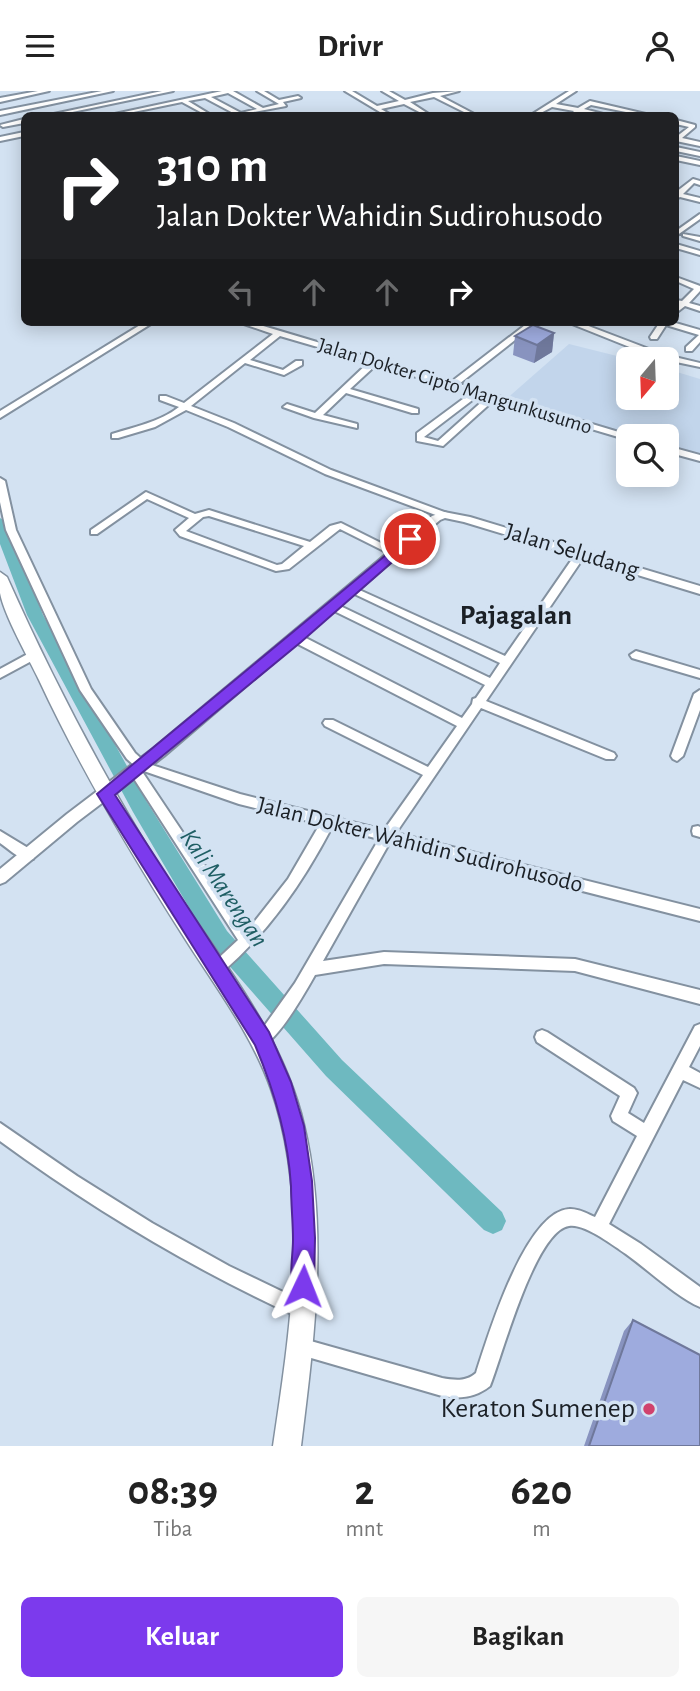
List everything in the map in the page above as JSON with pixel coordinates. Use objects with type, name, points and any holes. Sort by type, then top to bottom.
[{"type":"highway","points":[[0,577],[35,654],[111,790],[222,964],[269,1031],[293,1126],[303,1227],[300,1346],[287,1446]]},
{"type":"main road","points":[[0,878],[139,769],[396,553],[425,524],[444,515]]},
{"type":"main road","name":"Jalan Seludang","points":[[444,515],[700,590]]},
{"type":"street","points":[[9,91],[40,112]]},
{"type":"street","points":[[0,100],[46,91]]},
{"type":"street","points":[[0,113],[104,91],[132,111]]},
{"type":"street","points":[[66,112],[170,91]]},
{"type":"street","points":[[127,112],[229,91],[263,110]]},
{"type":"street","points":[[263,92],[280,91]]},
{"type":"street","points":[[348,91],[382,112]]},
{"type":"street","points":[[385,91],[423,112]]},
{"type":"street","points":[[426,91],[467,112]]},
{"type":"street","points":[[376,109],[456,91]]},
{"type":"street","points":[[539,112],[573,91]]},
{"type":"street","points":[[253,112],[284,105],[263,92]]},
{"type":"street","points":[[210,94],[235,112]]},
{"type":"street","points":[[280,101],[298,98]]},
{"type":"street","points":[[184,101],[204,112]]},
{"type":"street","points":[[576,112],[590,103],[633,112]]},
{"type":"street","points":[[552,104],[589,112]]},
{"type":"street","points":[[151,108],[158,112]]},
{"type":"street","points":[[4,125],[21,122]]},
{"type":"street","points":[[679,123],[693,126],[679,138]]},
{"type":"street","points":[[679,132],[700,136]]},
{"type":"street","points":[[0,139],[21,135]]},
{"type":"street","points":[[679,139],[700,144]]},
{"type":"street","points":[[679,150],[700,154]]},
{"type":"street","points":[[679,160],[685,163],[700,163]]},
{"type":"street","points":[[679,193],[697,182],[700,176]]},
{"type":"street","points":[[679,195],[699,198]]},
{"type":"street","points":[[679,237],[700,216]]},
{"type":"street","points":[[679,238],[700,223]]},
{"type":"street","points":[[679,239],[700,239]]},
{"type":"street","points":[[679,240],[700,254]]},
{"type":"street","points":[[679,280],[699,288],[679,302]]},
{"type":"street","points":[[679,302],[700,309]]},
{"type":"street","points":[[0,415],[144,326]]},
{"type":"street","name":"Jalan Dokter Cipto Mangunkusumo","points":[[262,326],[451,386],[616,433]]},
{"type":"street","points":[[451,386],[529,326]]},
{"type":"street","points":[[581,326],[660,356],[700,365]]},
{"type":"street","points":[[654,337],[661,326]]},
{"type":"street","points":[[675,326],[700,335],[689,349]]},
{"type":"street","points":[[115,436],[152,425],[186,406],[279,333]]},
{"type":"street","points":[[243,360],[286,373],[299,363]]},
{"type":"street","points":[[317,416],[374,362]]},
{"type":"street","points":[[343,390],[415,411]]},
{"type":"street","points":[[477,393],[420,435],[421,439],[440,443],[492,397]]},
{"type":"street","points":[[163,398],[186,406],[328,472],[444,515]]},
{"type":"street","points":[[287,407],[354,426]]},
{"type":"street","points":[[679,452],[700,458]]},
{"type":"street","points":[[0,481],[11,530],[86,690],[131,756],[247,941]]},
{"type":"street","points":[[94,532],[146,495],[196,518]]},
{"type":"street","points":[[310,545],[209,513],[180,528],[180,532],[276,568],[285,567],[333,528],[341,526],[396,553]]},
{"type":"street","points":[[269,1031],[289,1006],[388,835],[581,554]]},
{"type":"street","points":[[351,590],[506,661]]},
{"type":"street","points":[[332,606],[490,683]]},
{"type":"street","points":[[296,638],[463,724]]},
{"type":"street","points":[[0,674],[35,654]]},
{"type":"street","points":[[636,655],[700,674]]},
{"type":"street","points":[[677,756],[700,694]]},
{"type":"street","points":[[477,702],[610,756]]},
{"type":"street","points":[[330,723],[430,773]]},
{"type":"street","name":"Jalan Dokter Wahidin Sudirohusodo","points":[[139,769],[239,799],[388,835],[631,900],[700,915]]},
{"type":"street","points":[[222,964],[247,941],[309,861],[328,822]]},
{"type":"street","points":[[0,836],[28,855]]},
{"type":"street","points":[[311,969],[384,958],[575,965],[700,996]]},
{"type":"street","points":[[599,1227],[700,1031]]},
{"type":"street","points":[[542,1037],[629,1093],[620,1116],[648,1133]]},
{"type":"street","points":[[680,1070],[700,1081]]},
{"type":"street","points":[[0,1131],[66,1178],[205,1264],[302,1310]]},
{"type":"street","points":[[300,1346],[442,1387],[457,1390],[470,1388],[483,1379],[509,1300],[547,1229],[570,1217],[599,1227],[700,1298]]},
{"type":"shaded area","points":[[569,344],[616,356],[616,410],[679,410],[679,373],[700,379],[700,456],[679,450],[679,424],[616,424],[616,432],[505,400]]},
{"type":"building","points":[[531,326],[554,333],[537,345],[515,336]]},
{"type":"building","name":"Keraton Sumenep","points":[[633,1320],[700,1355],[700,1446],[589,1446]]},
{"type":"waterway","name":"Kali Marengan","points":[[0,523],[35,615],[140,807],[219,938],[334,1068],[493,1221]]},
{"type":"place","name":"Keraton Sumenep","points":[[649,1409]]},
{"type":"district","name":"Pajagalan","points":[[516,616]]},
{"type":"route","points":[[303,1286],[301,1181],[293,1126],[281,1082],[262,1039],[105,794],[296,638],[410,539]]}]
